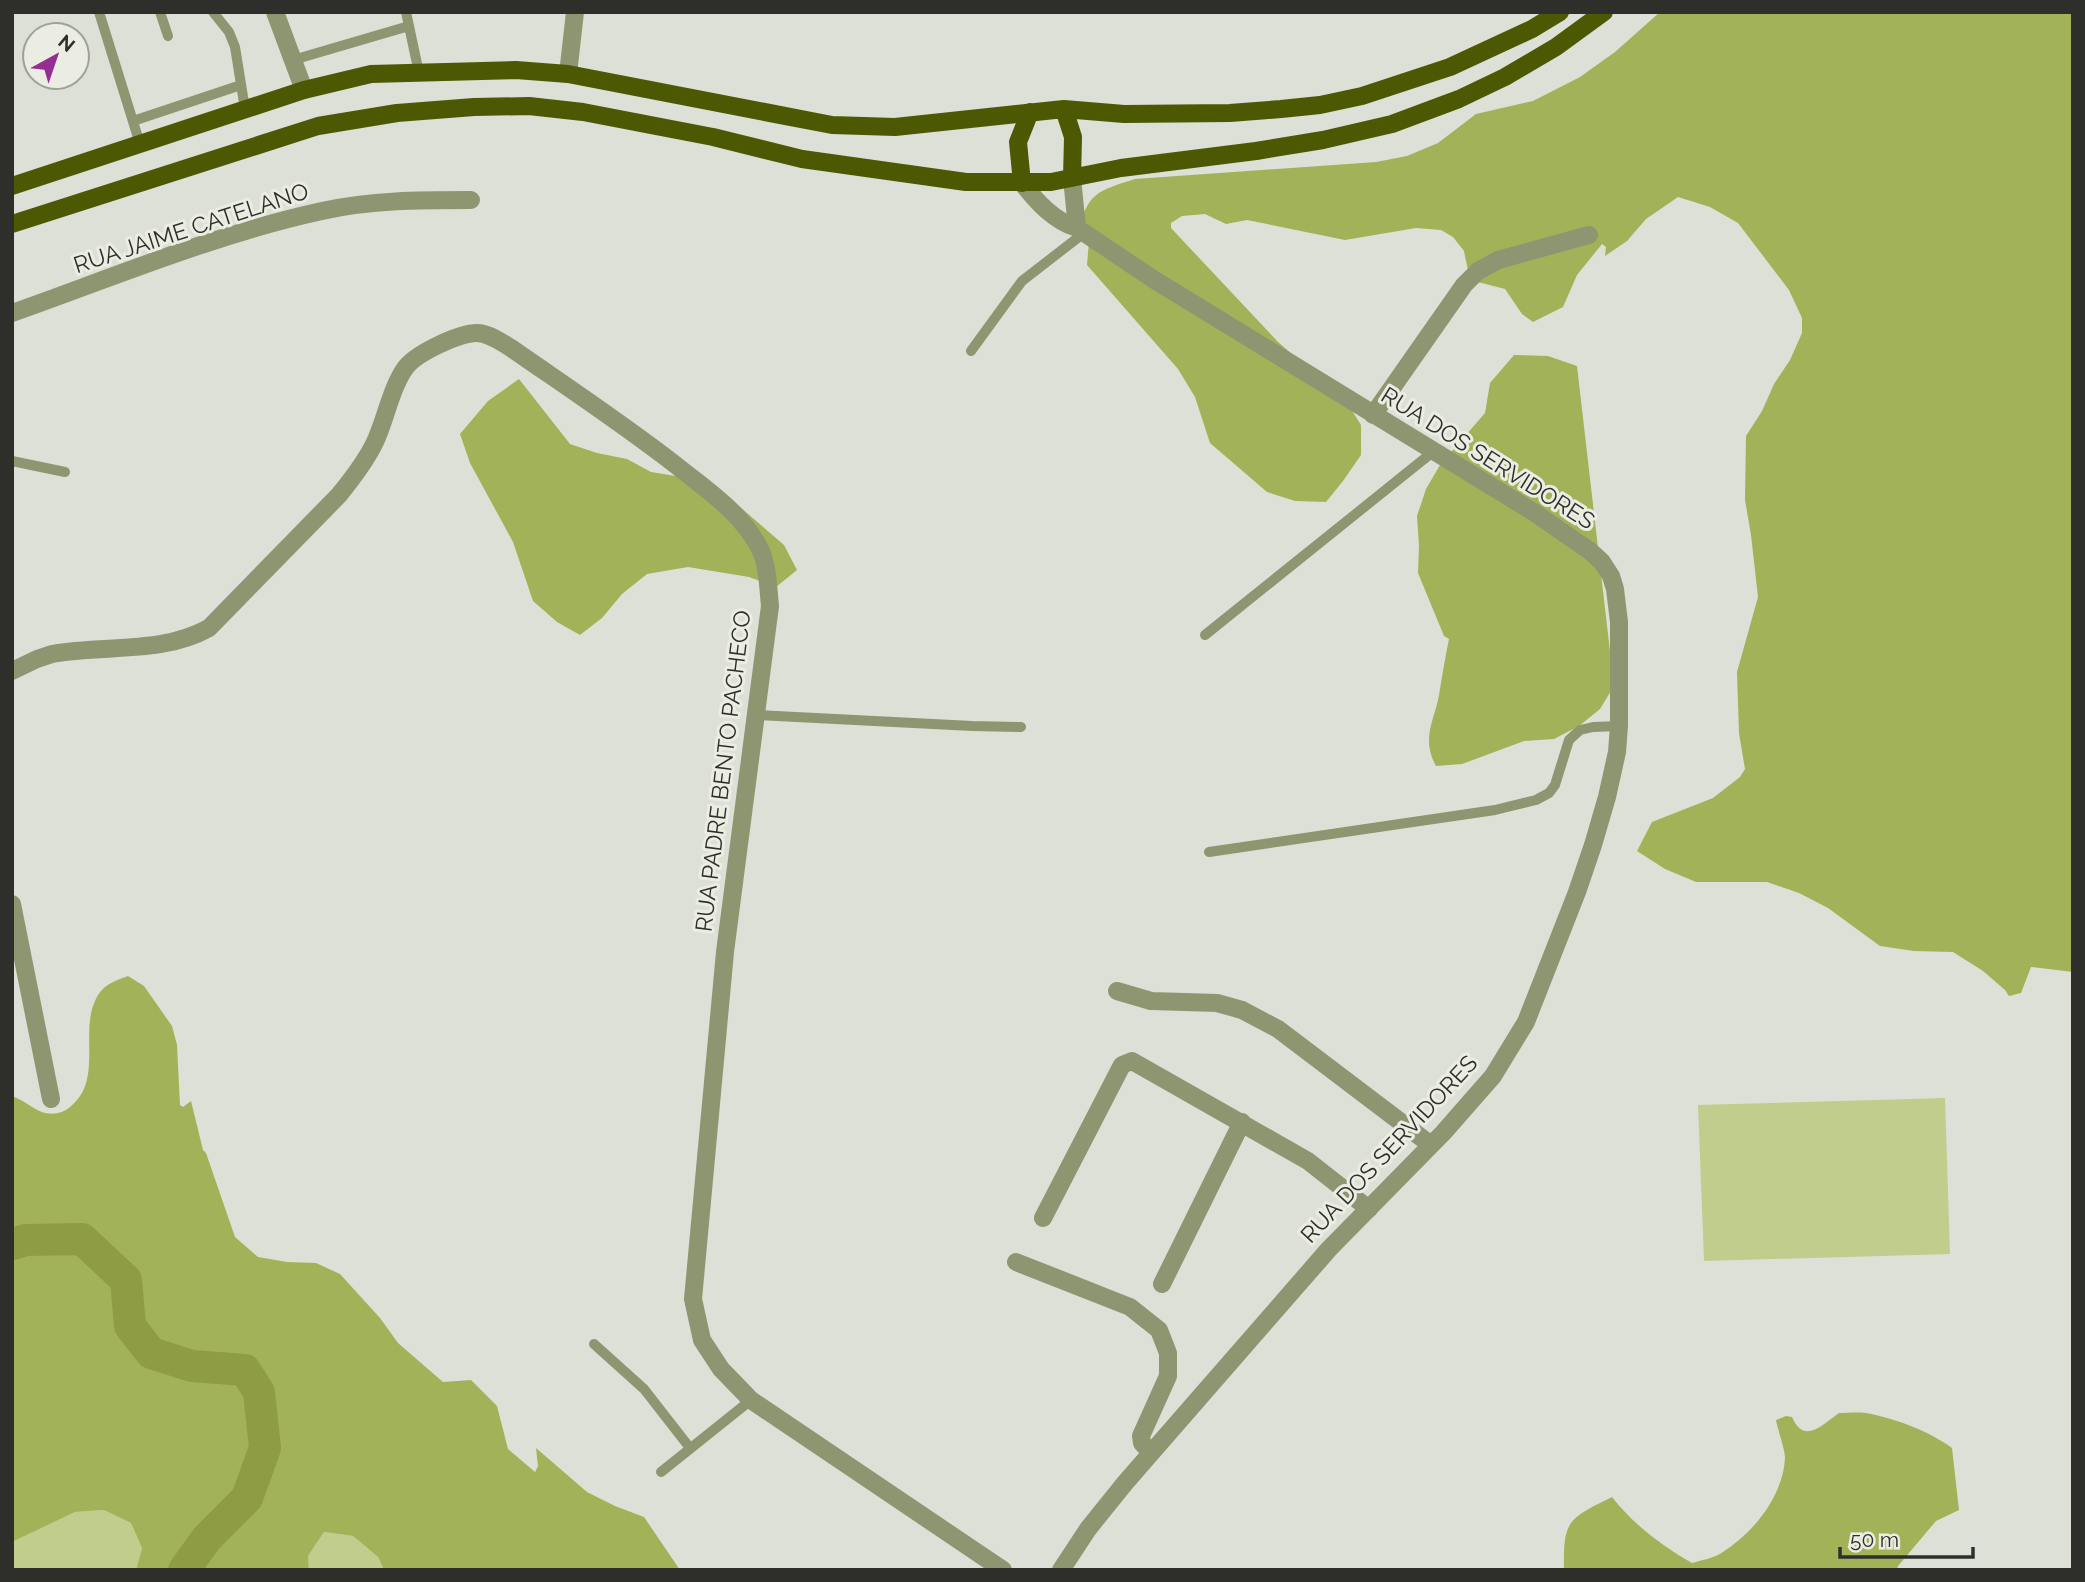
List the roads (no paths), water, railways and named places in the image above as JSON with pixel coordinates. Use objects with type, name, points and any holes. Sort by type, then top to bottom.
[{"type":"main road","points":[[12,186],[304,90],[371,74],[516,70],[568,74],[832,125],[895,127],[1064,109],[1124,114],[1230,113],[1320,105],[1362,96],[1450,67],[1532,29],[1560,12]]},
{"type":"main road","points":[[12,224],[318,126],[397,113],[474,107],[529,106],[583,112],[713,137],[802,159],[966,182],[1051,182],[1121,168],[1296,144],[1392,124],[1460,99],[1506,78],[1556,47],[1604,12]]},
{"type":"main road","points":[[1064,109],[1073,137],[1073,178]]},
{"type":"main road","points":[[1022,183],[1018,142],[1030,112]]},
{"type":"street","points":[[275,12],[304,90]]},
{"type":"street","points":[[568,74],[575,12]]},
{"type":"street","points":[[1073,178],[1081,230]]},
{"type":"street","name":"RUA DOS SERVIDORES","points":[[1022,183],[1063,224],[1081,230],[1153,279],[1535,513],[1590,551],[1602,562],[1611,576],[1619,622],[1619,726],[1617,752],[1607,797],[1577,892],[1526,1022],[1493,1076],[1431,1145],[1329,1249],[1151,1453],[1088,1529],[1061,1570]]},
{"type":"street","name":"RUA JAIME CATELANO","points":[[12,313],[222,238],[323,211],[399,200],[471,200]]},
{"type":"street","points":[[1373,415],[1464,285],[1478,271],[1498,260],[1589,235]]},
{"type":"street","name":"RUA PADRE BENTO PACHECO","points":[[12,671],[52,653],[167,644],[196,636],[209,628],[355,476],[374,444],[406,367],[422,354],[459,337],[477,333],[511,348],[628,428],[731,509],[746,526],[761,551],[770,606],[725,952],[693,1299],[702,1340],[721,1369],[751,1400],[1003,1570]]},
{"type":"street","points":[[12,904],[51,1099]]},
{"type":"street","points":[[1117,991],[1151,1001],[1217,1003],[1242,1010],[1278,1029],[1431,1145]]},
{"type":"street","points":[[1043,1218],[1122,1065],[1132,1061],[1308,1161],[1369,1209]]},
{"type":"street","points":[[1162,1284],[1242,1122]]},
{"type":"street","points":[[1016,1262],[1130,1307],[1159,1330],[1168,1353],[1168,1376],[1142,1436],[1142,1443],[1151,1453]]},
{"type":"lane","points":[[99,12],[140,144]]},
{"type":"lane","points":[[160,12],[168,36]]},
{"type":"lane","points":[[213,12],[229,32],[235,47],[245,109]]},
{"type":"lane","points":[[406,12],[419,73]]},
{"type":"lane","points":[[293,60],[409,26]]},
{"type":"lane","points":[[132,121],[241,85]]},
{"type":"lane","points":[[971,351],[1022,281],[1081,230]]},
{"type":"lane","points":[[1205,635],[1434,451]]},
{"type":"lane","points":[[12,461],[65,472]]},
{"type":"lane","points":[[757,715],[1021,727]]},
{"type":"lane","points":[[1209,852],[1494,810],[1536,800],[1549,793],[1555,785],[1569,740],[1580,730],[1619,726]]},
{"type":"lane","points":[[594,1344],[644,1389],[690,1448]]},
{"type":"lane","points":[[661,1472],[751,1400]]},
{"type":"waterway","points":[[12,1244],[26,1240],[82,1239],[126,1280],[130,1326],[151,1353],[192,1366],[245,1370],[259,1392],[265,1448],[247,1498],[207,1538],[184,1570]]}]
